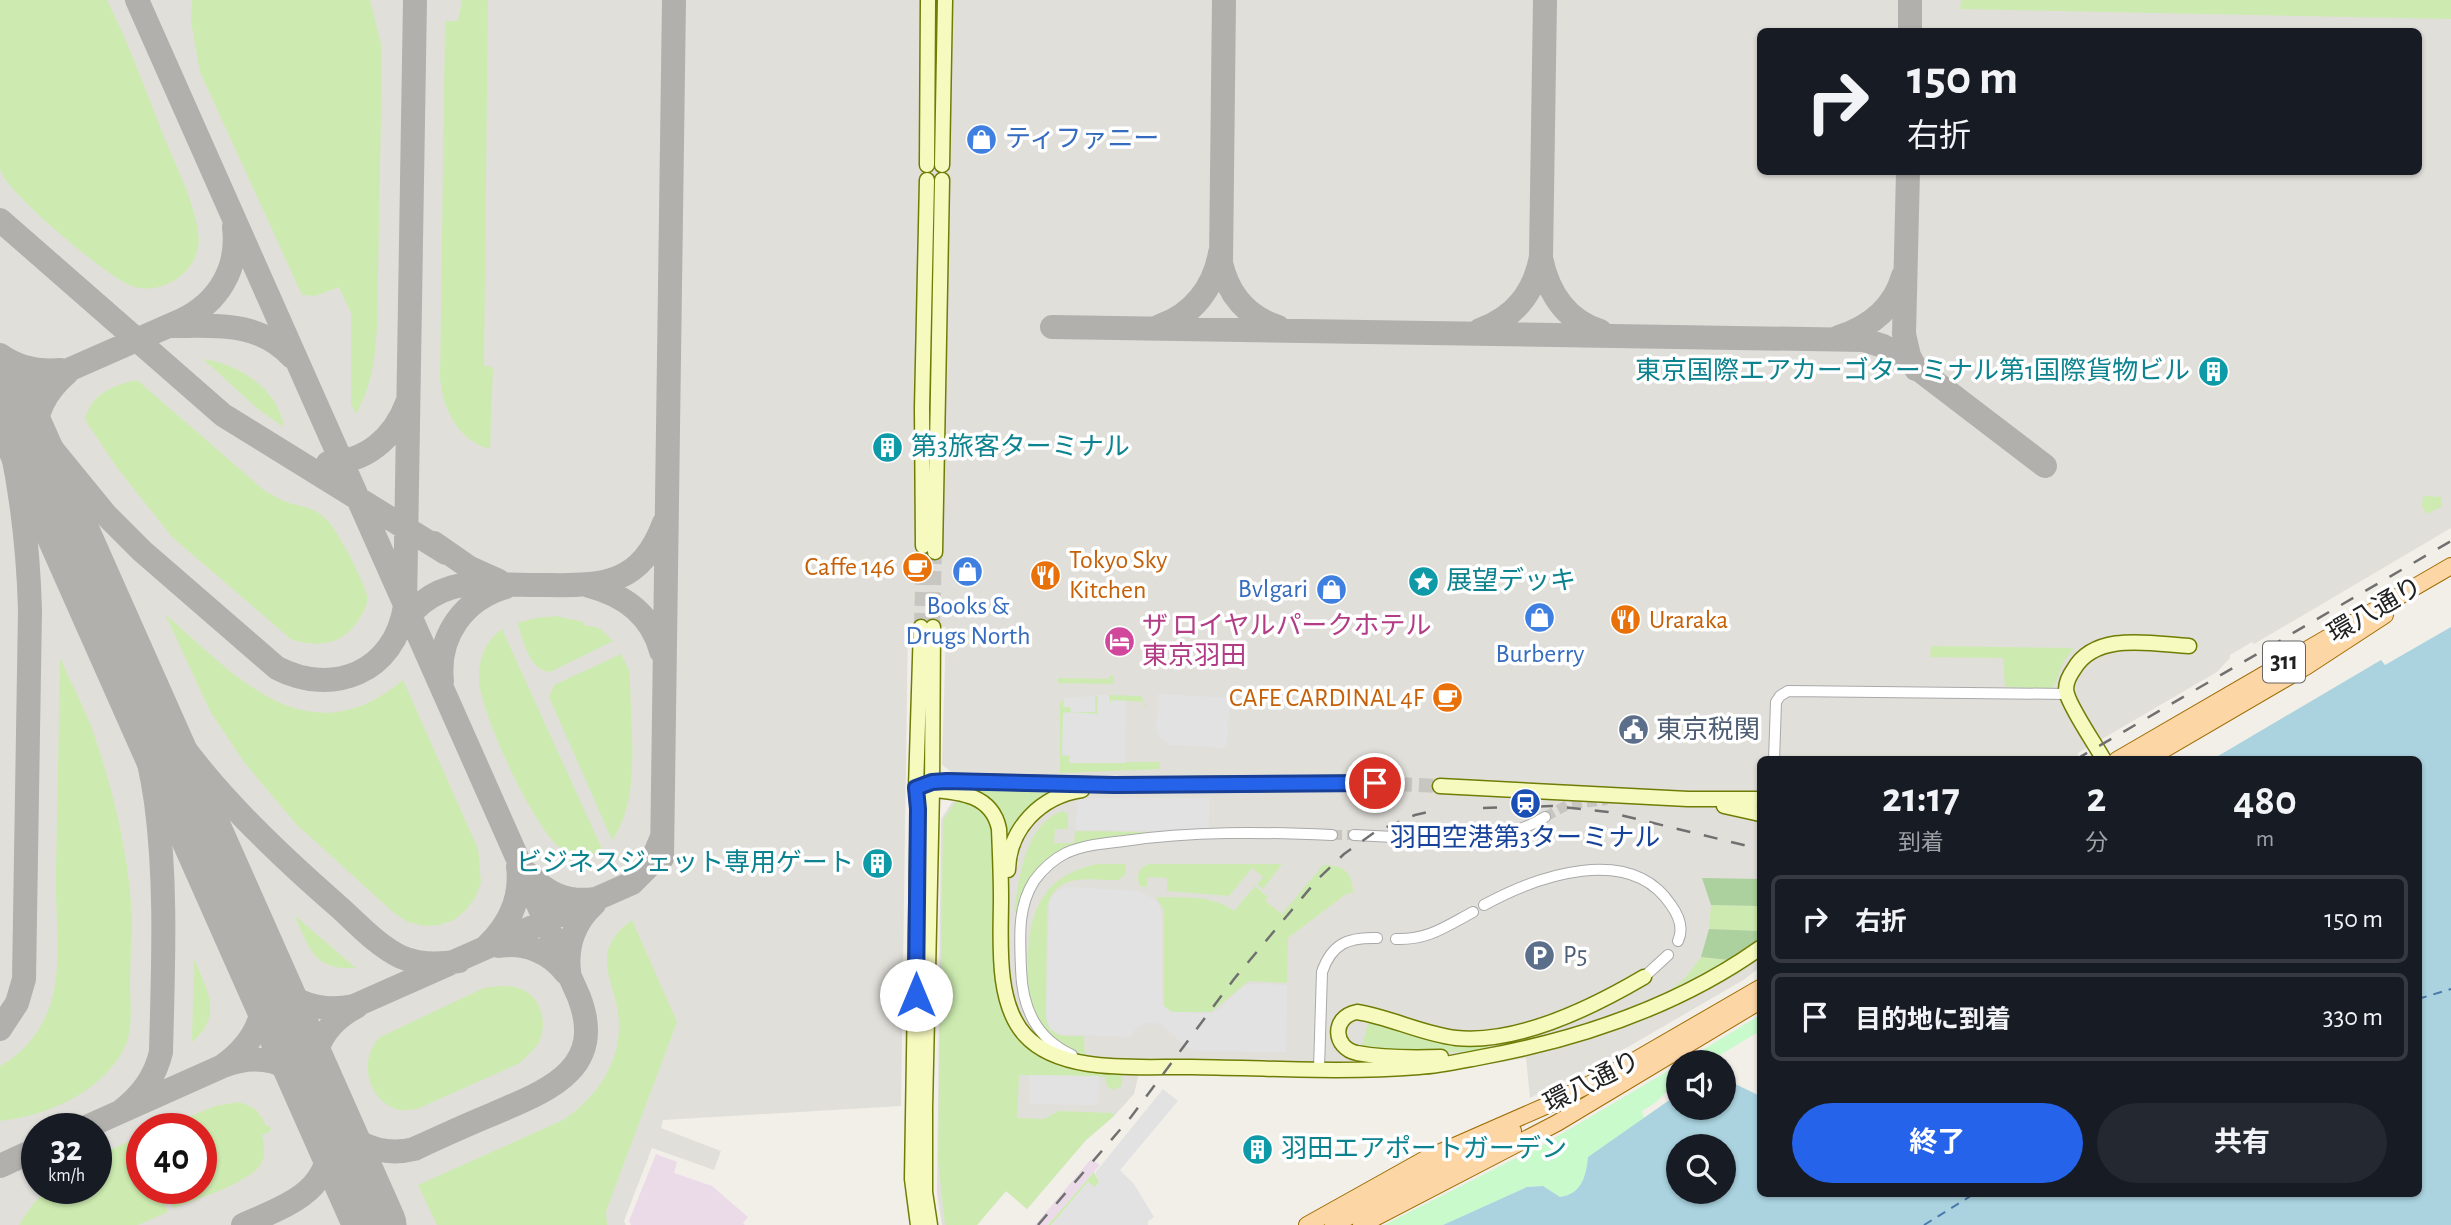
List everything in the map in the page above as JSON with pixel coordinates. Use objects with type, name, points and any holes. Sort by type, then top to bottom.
[{"type":"main road","name":"環八通り","points":[[2124,756],[2451,566]]},
{"type":"main road","name":"環八通り","points":[[2153,756],[2451,578]]},
{"type":"main road","name":"環八通り","points":[[1307,1225],[1427,1158],[1587,1087],[1757,990]]},
{"type":"main road","name":"環八通り","points":[[1361,1225],[1557,1123],[1757,1004]]},
{"type":"main road","points":[[1333,1225],[1530,1122],[1587,1087]]},
{"type":"main road","points":[[1426,1175],[1557,1123]]},
{"type":"street","points":[[928,0],[934,172],[934,503],[929,549]]},
{"type":"street","points":[[934,172],[946,0]]},
{"type":"street","points":[[918,1225],[912,1179],[918,809],[916,788],[927,627],[932,786],[925,1192],[930,1225]]},
{"type":"street","points":[[2102,756],[2067,694],[2067,680],[2077,664],[2090,652],[2119,643],[2189,646]]},
{"type":"street","points":[[1774,756],[1776,702],[1788,691],[2067,694]]},
{"type":"street","points":[[916,788],[1377,783]]},
{"type":"street","points":[[1004,976],[1007,965],[1008,862],[1018,831],[1030,815],[1055,797],[1115,785]]},
{"type":"street","points":[[932,786],[974,797],[989,806],[998,823],[1001,965],[1012,1016],[1033,1043],[1059,1058],[1078,1063],[1371,1069],[1422,1067],[1474,1059],[1545,1044],[1619,1021],[1686,991],[1757,950]]},
{"type":"street","points":[[1440,786],[1633,797],[1757,799]]},
{"type":"street","points":[[1614,799],[1633,797]]},
{"type":"street","points":[[1688,799],[1757,813]]},
{"type":"street","points":[[1414,838],[1488,839],[1520,831],[1545,817]]},
{"type":"street","points":[[1095,1063],[1068,1054],[1048,1040],[1034,1024],[1024,1002],[1021,979],[1021,912],[1029,891],[1045,868],[1075,850],[1144,838],[1232,833],[1332,835]]},
{"type":"street","points":[[1354,835],[1394,837]]},
{"type":"street","points":[[1484,905],[1507,892],[1553,877],[1598,870],[1618,870],[1637,876],[1658,889],[1678,916],[1681,934],[1678,941]]},
{"type":"street","points":[[1396,939],[1413,940],[1428,936],[1472,912]]},
{"type":"street","points":[[1319,1068],[1324,964],[1340,944],[1360,937],[1377,938]]},
{"type":"street","points":[[1474,1059],[1353,1052],[1340,1041],[1338,1027],[1346,1016],[1357,1012],[1458,1038],[1495,1035],[1555,1021],[1622,990],[1644,977],[1668,956]]},
{"type":"shaded area","points":[[0,0],[2451,0],[2451,528],[2254,644],[2252,642],[2230,655],[2217,672],[2078,753],[2078,756],[1757,756],[1757,969],[1609,1058],[1530,1098],[1526,1058],[1454,1070],[1376,1076],[1139,1073],[1134,1094],[1086,1140],[1027,1209],[1006,1191],[977,1225],[942,1225],[937,1193],[941,819],[953,801],[950,771],[942,765],[946,627],[908,626],[901,1106],[663,1120],[661,1128],[721,1151],[714,1170],[652,1148],[624,1221],[626,1225],[0,1225]]},
{"type":"shaded area","points":[[1158,694],[1230,698],[1227,748],[1170,745],[1161,739],[1156,732]]},
{"type":"shaded area","points":[[1098,695],[1109,695],[1110,707],[1111,700],[1126,701],[1125,763],[1069,763],[1070,756],[1062,755],[1063,713],[1097,714]]},
{"type":"shaded area","points":[[1095,696],[1095,712],[1071,712],[1070,707],[1063,707],[1064,698]]},
{"type":"shaded area","points":[[1077,798],[1210,798],[1209,831],[1076,830]]},
{"type":"shaded area","points":[[1067,887],[1138,891],[1154,899],[1160,907],[1162,920],[1162,999],[1164,1006],[1171,1012],[1211,1013],[1220,1009],[1243,986],[1287,985],[1286,1052],[1194,1051],[1187,1048],[1161,1024],[1148,1022],[1137,1027],[1131,1037],[1059,1034],[1050,1029],[1046,1017],[1049,903],[1052,896]]},
{"type":"shaded area","points":[[1029,1075],[1099,1076],[1098,1105],[1029,1104]]},
{"type":"shaded area","points":[[1163,1089],[1178,1101],[1120,1170],[1134,1184],[1154,1217],[1148,1221],[1148,1225],[1051,1225],[1088,1182],[1095,1187],[1099,1182],[1095,1173]]},
{"type":"shaded area","points":[[656,1154],[677,1162],[674,1173],[712,1186],[748,1217],[743,1223],[745,1225],[631,1225],[629,1221]]},
{"type":"shaded area","points":[[1091,1159],[1100,1165],[1048,1225],[1035,1225]]},
{"type":"green space","points":[[0,0],[107,0],[181,176],[196,222],[198,247],[195,258],[172,282],[140,288],[117,278],[57,232],[6,180],[0,169]]},
{"type":"green space","points":[[192,0],[370,0],[381,44],[382,63],[377,327],[372,372],[356,414],[351,404],[351,313],[339,287],[315,296],[302,295],[200,72],[191,21]]},
{"type":"green space","points":[[462,0],[488,0],[484,365],[493,368],[490,449],[478,445],[460,431],[448,412],[440,378],[445,21],[458,21]]},
{"type":"green space","points":[[1961,0],[2451,0],[2451,19],[1960,9]]},
{"type":"green space","points":[[203,359],[230,366],[255,381],[274,401],[284,427],[259,410]]},
{"type":"green space","points":[[137,380],[265,491],[289,503],[314,510],[327,520],[350,556],[367,596],[364,611],[347,633],[332,642],[313,644],[292,640],[172,537],[118,469],[85,420],[92,403],[104,392]]},
{"type":"green space","points":[[2423,496],[2442,497],[2441,507],[2426,514],[2422,506]]},
{"type":"green space","points":[[165,614],[246,683],[275,700],[304,711],[335,712],[368,703],[403,680],[478,849],[481,882],[476,896],[466,910],[454,920],[439,925],[424,926],[408,922],[394,913],[296,824],[244,762],[210,711]]},
{"type":"green space","points":[[556,616],[599,628],[613,641],[550,672],[543,670],[528,653],[517,623]]},
{"type":"green space","points":[[502,629],[603,851],[575,855],[566,852],[554,842],[540,824],[512,774],[489,720],[479,681],[481,658],[487,645]]},
{"type":"green space","points":[[1931,646],[2074,648],[2064,661],[2054,686],[2048,689],[2005,687],[2003,658],[1930,657]]},
{"type":"green space","points":[[621,654],[630,678],[631,783],[621,823],[612,840],[549,697],[554,685]]},
{"type":"green space","points":[[60,658],[99,749],[124,849],[132,923],[130,1024],[124,1049],[114,1065],[87,1090],[54,1108],[39,1113],[21,1113],[21,1117],[0,1121],[0,1066],[28,1044],[42,1024],[54,990],[57,948]]},
{"type":"green space","points":[[1110,675],[1114,676],[1113,683],[1110,684],[1058,683],[1058,678],[1109,679]]},
{"type":"green space","points":[[1109,695],[1141,696],[1144,702],[1111,700],[1111,707]]},
{"type":"green space","points":[[1095,696],[1098,696],[1097,714],[1063,713],[1070,762],[1160,762],[1160,769],[1060,773],[1060,703],[1064,699],[1064,706],[1095,712]]},
{"type":"green space","points":[[970,788],[1061,788],[1033,805],[1009,838],[1001,810],[988,796]]},
{"type":"green space","points":[[956,801],[975,805],[987,818],[993,830],[1000,1000],[1009,1022],[1031,1051],[1044,1059],[1076,1068],[1119,1070],[1122,1074],[1122,1086],[1113,1090],[1107,1086],[1105,1077],[1019,1075],[1017,1118],[1044,1119],[1059,1111],[1113,1113],[1114,1116],[1086,1140],[1027,1209],[1006,1191],[977,1225],[945,1225],[938,1160],[943,820]]},
{"type":"green space","points":[[1062,811],[1068,814],[1068,829],[1055,829],[1054,843],[1074,843],[1075,831],[1155,832],[1089,842],[1052,857],[1037,870],[1025,888],[1016,912],[1014,911],[1022,868],[1032,840],[1049,818]]},
{"type":"green space","points":[[1098,864],[1126,864],[1125,874],[1119,880],[1084,879],[1064,884],[1056,889],[1050,898],[1047,911],[1046,1018],[1055,1033],[1084,1036],[1085,1056],[1055,1041],[1036,1020],[1029,991],[1028,950],[1034,915],[1050,888],[1078,869]]},
{"type":"green space","points":[[1149,864],[1282,864],[1263,889],[1257,884],[1263,877],[1252,868],[1229,896],[1167,891],[1167,878],[1148,877],[1147,887],[1140,886],[1139,872]]},
{"type":"green space","points":[[1323,865],[1336,866],[1346,871],[1353,886],[1353,893],[1346,894],[1288,938],[1287,983],[1249,981],[1211,1012],[1172,1012],[1164,1006],[1164,917],[1156,897],[1206,899],[1234,911],[1255,886],[1268,897],[1265,901],[1282,914]]},
{"type":"green space","points":[[1702,878],[1757,879],[1757,906],[1711,905]]},
{"type":"green space","points":[[1711,905],[1757,906],[1757,931],[1709,929]]},
{"type":"green space","points":[[294,915],[356,968],[341,968],[322,961],[309,948]]},
{"type":"green space","points":[[632,920],[677,1022],[606,1211],[607,1225],[437,1225],[418,1185],[563,1120],[586,1101],[604,1079],[615,1052],[619,1023],[607,957],[610,945],[618,933]]},
{"type":"green space","points":[[1709,929],[1757,931],[1757,941],[1729,960],[1701,957]]},
{"type":"green space","points":[[1701,957],[1729,960],[1670,990],[1685,978]]},
{"type":"green space","points":[[194,958],[208,992],[210,1012],[202,1032],[192,1042]]},
{"type":"green space","points":[[516,987],[528,993],[541,1011],[542,1035],[520,1063],[417,1109],[400,1110],[380,1099],[369,1079],[368,1068],[373,1046],[380,1037],[484,988]]},
{"type":"green space","points":[[1757,1017],[1757,1033],[1728,1050],[1703,1050]]},
{"type":"green space","points":[[1368,1023],[1456,1044],[1487,1042],[1488,1049],[1425,1052],[1362,1046]]},
{"type":"green space","points":[[1666,1072],[1666,1092],[1642,1111],[1644,1118],[1588,1157],[1582,1183],[1573,1192],[1560,1197],[1543,1186],[1527,1187],[1443,1225],[1384,1225],[1546,1143]]},
{"type":"green space","points":[[238,1102],[248,1105],[256,1110],[271,1131],[262,1135],[264,1152],[262,1162],[256,1170],[235,1184],[217,1191],[217,1113],[198,1113],[215,1106]]},
{"type":"green space","points":[[126,1143],[126,1204],[164,1204],[168,1212],[138,1225],[19,1225],[34,1204],[112,1204],[112,1149]]},
{"type":"green space","points":[[1094,1172],[1099,1182],[1095,1188],[1088,1182],[1051,1225],[1048,1225]]},
{"type":"water","points":[[2451,627],[2451,1225],[1443,1225],[1527,1187],[1543,1186],[1560,1197],[1573,1192],[1582,1183],[1588,1157],[1666,1102],[1666,1120],[1736,1120],[1736,1084],[1757,1095],[1757,1197],[2422,1197],[2422,756],[2218,756],[2381,660],[2385,665]]},
{"type":"ferry route","points":[[2422,998],[2451,989]]},
{"type":"ferry route","points":[[1924,1225],[1969,1197]]},
{"type":"taxiway","points":[[137,0],[579,997],[586,1022],[585,1043],[578,1060],[551,1086],[414,1149],[389,1151],[366,1146],[346,1134],[328,1117]]},
{"type":"taxiway","points":[[0,372],[48,444],[106,515],[142,551],[277,668],[319,680],[339,679],[358,673],[375,662],[389,648],[399,629],[405,606],[415,0]]},
{"type":"taxiway","points":[[662,858],[674,0]]},
{"type":"taxiway","points":[[1224,0],[1221,263],[1228,285],[1240,303],[1257,317],[1278,327]]},
{"type":"taxiway","points":[[1480,330],[1503,318],[1521,302],[1533,282],[1541,257],[1545,0]]},
{"type":"taxiway","points":[[1910,0],[1910,28]]},
{"type":"taxiway","points":[[1908,175],[1904,334],[1909,356],[1916,369]]},
{"type":"taxiway","points":[[0,220],[223,415],[446,553]]},
{"type":"taxiway","points":[[0,400],[195,313],[216,293],[230,270],[235,242],[234,227]]},
{"type":"taxiway","points":[[1160,326],[1182,315],[1200,298],[1213,277],[1220,253]]},
{"type":"taxiway","points":[[1541,258],[1548,282],[1560,303],[1577,320],[1600,331]]},
{"type":"taxiway","points":[[1839,337],[1861,328],[1879,315],[1894,298],[1903,276]]},
{"type":"taxiway","points":[[173,326],[221,326],[251,331],[279,345],[292,357]]},
{"type":"taxiway","points":[[1052,327],[1864,340],[1901,356],[2045,466]]},
{"type":"taxiway","points":[[0,355],[29,368],[61,370]]},
{"type":"taxiway","points":[[38,466],[35,453],[38,416],[49,393],[66,374]]},
{"type":"taxiway","points":[[0,399],[21,504],[30,610],[24,979],[17,1003],[0,1029]]},
{"type":"taxiway","points":[[328,463],[355,458],[377,446],[395,427],[407,403]]},
{"type":"taxiway","points":[[402,626],[415,609],[431,596],[460,585],[568,585],[603,582],[619,577],[644,559],[664,523]]},
{"type":"taxiway","points":[[434,543],[470,568],[499,581]]},
{"type":"taxiway","points":[[589,586],[614,595],[634,608],[650,626],[661,651]]},
{"type":"taxiway","points":[[442,681],[444,649],[456,622],[478,600],[506,587]]},
{"type":"taxiway","points":[[114,637],[153,781],[162,864],[163,927],[161,1052],[146,1086],[120,1112]]},
{"type":"taxiway","points":[[135,674],[155,708],[201,770],[253,827],[368,934],[384,947],[408,960],[430,964],[459,961]]},
{"type":"taxiway","points":[[259,964],[277,986],[300,1001],[326,1008],[354,1006],[632,883],[650,865],[662,837]]},
{"type":"taxiway","points":[[487,946],[502,929],[513,910],[518,889],[518,866]]},
{"type":"taxiway","points":[[527,873],[558,895],[594,899]]},
{"type":"taxiway","points":[[569,971],[573,934],[594,904]]},
{"type":"taxiway","points":[[499,946],[536,950],[552,959],[566,973]]},
{"type":"taxiway","points":[[224,1065],[246,1044],[259,1021],[264,996],[260,966]]},
{"type":"taxiway","points":[[316,1093],[314,1066],[320,1043],[334,1023],[356,1007]]},
{"type":"taxiway","points":[[112,1116],[223,1066],[250,1060],[274,1062],[286,1067],[297,1073],[316,1093]]},
{"type":"taxiway","points":[[243,1225],[281,1208],[310,1189],[327,1160],[330,1141],[328,1117]]},
{"type":"taxiway","points":[[0,1166],[21,1156]]},
{"type":"runway","points":[[0,380],[375,1225]]},
{"type":"tunnel","points":[[921,627],[923,546]]},
{"type":"tunnel","points":[[933,627],[935,552]]},
{"type":"tunnel","points":[[1377,783],[1440,786]]},
{"type":"tunnel","points":[[1545,817],[1567,805],[1607,800]]},
{"type":"tunnel","points":[[1332,835],[1354,835]]},
{"type":"tunnel","points":[[1394,837],[1414,838]]},
{"type":"railway","points":[[2082,756],[2451,541]]},
{"type":"railway","points":[[1483,808],[1552,806],[1608,812],[1757,848]]},
{"type":"railway","points":[[1038,1225],[1131,1117],[1234,979],[1317,880],[1344,854],[1375,832],[1415,815],[1436,810]]},
{"type":"place","name":"ティファニー","points":[[982,139]]},
{"type":"place","name":"東京国際エアカーゴターミナル第1国際貨物ビル","points":[[2213,371]]},
{"type":"place","name":"第3旅客ターミナル","points":[[888,447]]},
{"type":"place","name":"Caffe 146","points":[[918,567]]},
{"type":"place","name":"Books & Drugs North","points":[[968,571]]},
{"type":"place","name":"Tokyo Sky Kitchen","points":[[1046,575]]},
{"type":"place","name":"展望デッキ","points":[[1423,581]]},
{"type":"place","name":"Bvlgari","points":[[1331,589]]},
{"type":"place","name":"Burberry","points":[[1540,618]]},
{"type":"place","name":"Uraraka","points":[[1626,620]]},
{"type":"place","name":"ザ ロイヤルパークホテル 東京羽田","points":[[1119,641]]},
{"type":"place","name":"CAFE CARDINAL 4F","points":[[1447,698]]},
{"type":"place","name":"東京税関","points":[[1633,730]]},
{"type":"place","name":"羽田空港第3ターミナル","points":[[1525,803]]},
{"type":"place","name":"ビジネスジェット専用ゲート","points":[[877,863]]},
{"type":"place","name":"P5","points":[[1540,955]]},
{"type":"place","name":"羽田エアポートガーデン","points":[[1258,1149]]},
{"type":"route","points":[[916,995],[916,788],[932,782],[947,781],[1115,785],[1375,783]]}]
